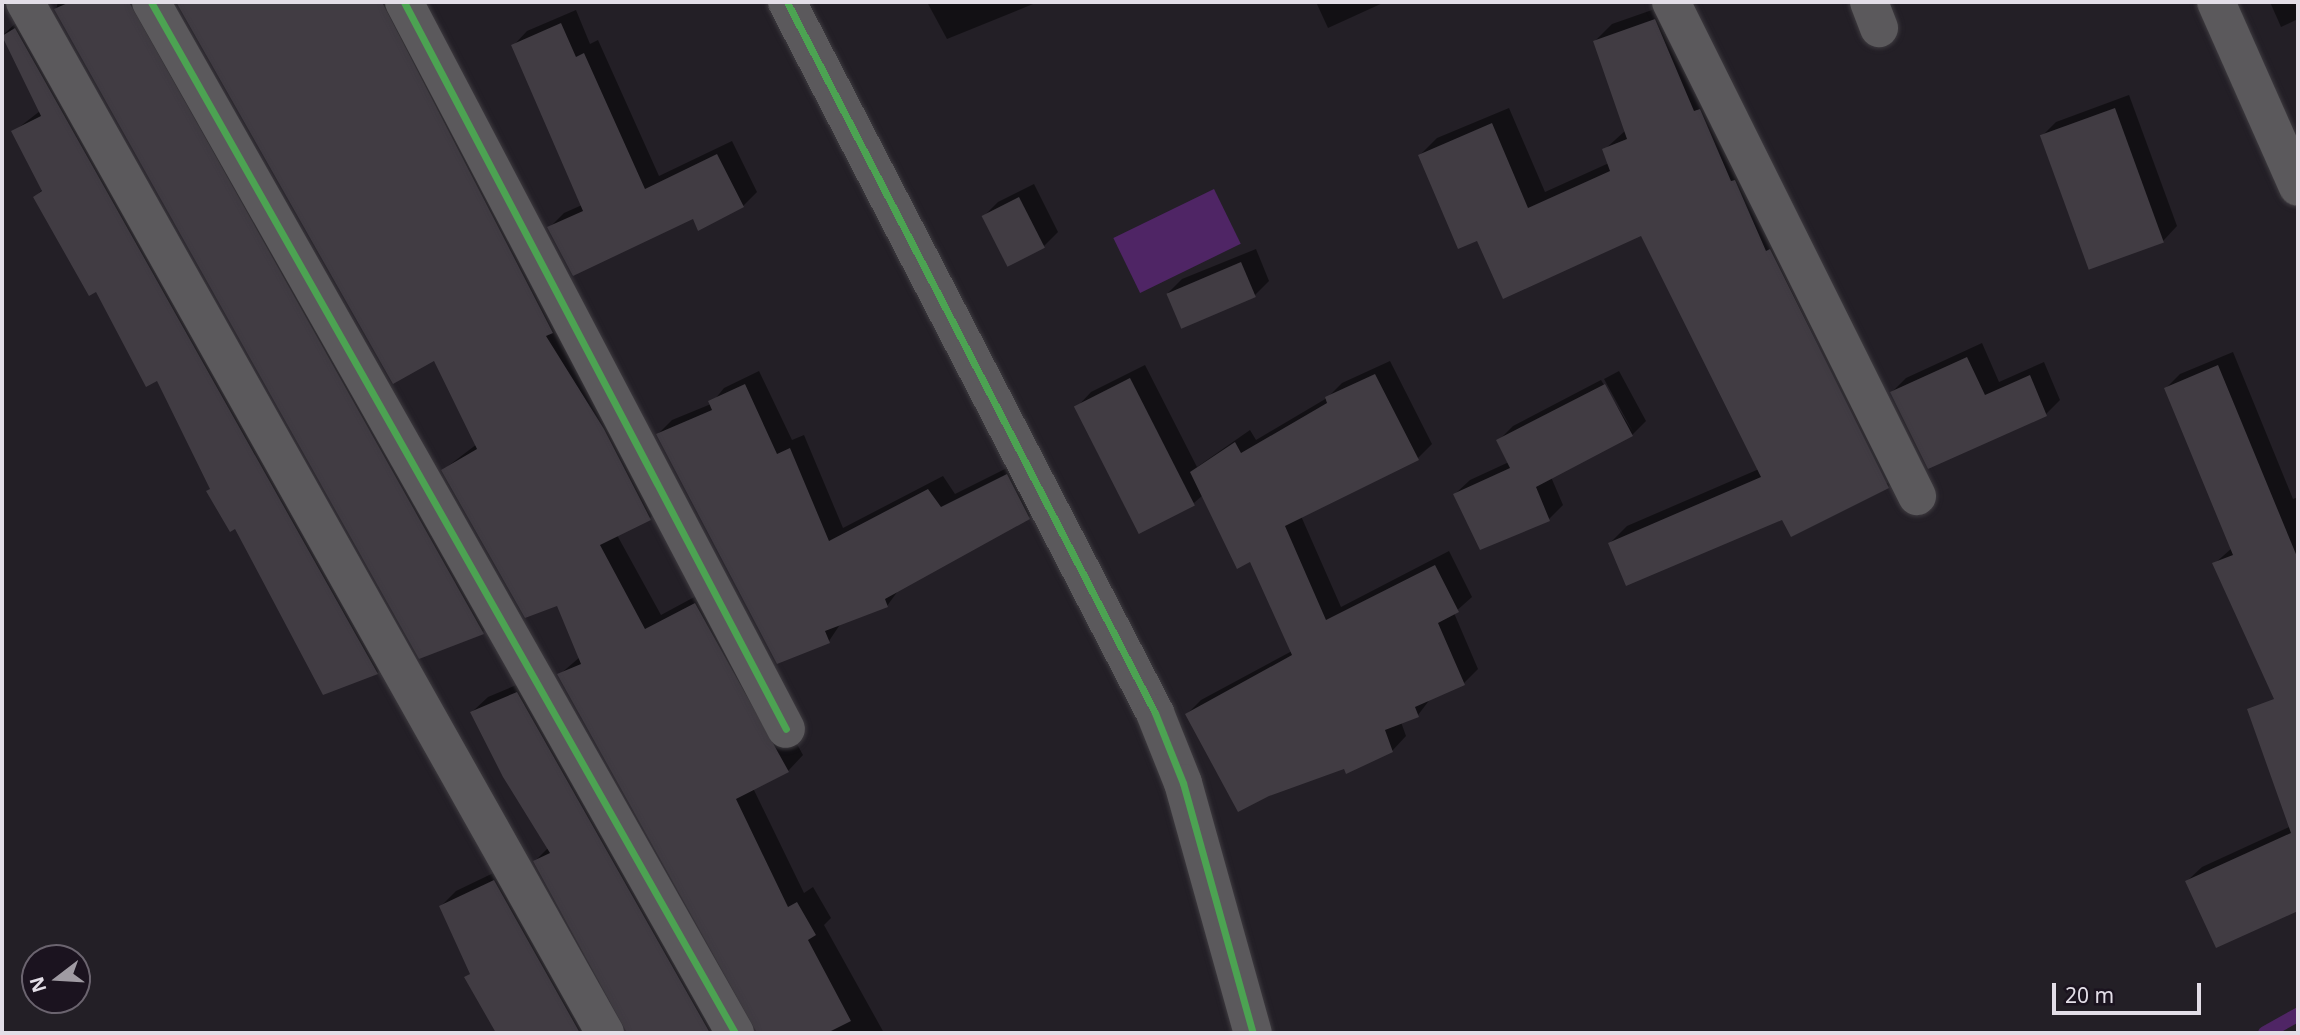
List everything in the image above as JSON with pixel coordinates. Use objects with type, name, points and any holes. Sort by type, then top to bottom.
[{"type":"street","points":[[25,2],[605,1033]]},
{"type":"street","points":[[151,2],[735,1033]]},
{"type":"street","points":[[404,2],[786,729]]},
{"type":"street","points":[[787,2],[1155,713],[1183,783],[1253,1033]]},
{"type":"street","points":[[1671,2],[1917,496]]},
{"type":"street","points":[[2216,2],[2298,187]]},
{"type":"shaded area","points":[[1214,189],[1241,244],[1140,293],[1113,238]]},
{"type":"building","points":[[70,2],[129,2],[484,634],[419,659],[54,9]]},
{"type":"building","points":[[176,2],[382,2],[553,333],[546,336],[604,429],[651,520],[600,545],[645,629],[695,603],[789,772],[736,799],[788,907],[797,902],[816,935],[808,940],[851,1021],[827,1033],[757,1033],[557,674],[581,664],[557,606],[525,618],[441,470],[477,449],[434,361],[393,384]]},
{"type":"building","points":[[1655,19],[1694,111],[1700,109],[1731,181],[1735,180],[1766,251],[1770,249],[1889,488],[1791,537],[1782,520],[1626,586],[1608,543],[1761,477],[1641,236],[1503,299],[1477,241],[1458,249],[1418,155],[1492,123],[1528,208],[1610,171],[1602,149],[1627,139],[1593,41]]},
{"type":"building","points":[[561,23],[576,57],[584,53],[645,189],[717,154],[744,207],[698,231],[693,219],[573,276],[547,227],[583,211],[511,45]]},
{"type":"building","points":[[15,28],[378,674],[323,695],[235,529],[230,532],[206,491],[210,489],[157,381],[146,387],[96,292],[89,296],[33,197],[42,191],[11,131],[41,116],[2,36]]},
{"type":"building","points":[[2115,108],[2164,242],[2089,270],[2040,135]]},
{"type":"building","points":[[1019,197],[1045,248],[1007,267],[982,216]]},
{"type":"building","points":[[1241,262],[1256,297],[1181,329],[1166,294]]},
{"type":"building","points":[[1967,357],[1985,395],[2030,375],[2047,416],[1928,469],[1890,392]]},
{"type":"building","points":[[2218,365],[2298,559],[2298,911],[2216,948],[2185,881],[2291,833],[2247,709],[2274,699],[2212,563],[2233,555],[2164,388]]},
{"type":"building","points":[[1375,374],[1419,460],[1285,526],[1326,620],[1435,565],[1459,612],[1438,623],[1465,685],[1415,707],[1419,717],[1385,730],[1393,752],[1346,774],[1344,769],[1269,796],[1238,812],[1185,714],[1292,655],[1250,562],[1237,569],[1190,472],[1235,442],[1241,453],[1327,403],[1325,397]]},
{"type":"building","points":[[1130,378],[1195,505],[1139,534],[1074,407]]},
{"type":"building","points":[[745,384],[777,454],[790,448],[829,541],[928,489],[941,507],[1007,474],[1030,519],[885,599],[888,607],[825,631],[830,643],[777,664],[656,434],[712,410],[708,401]]},
{"type":"building","points":[[1605,384],[1633,436],[1536,487],[1550,521],[1480,550],[1453,494],[1510,468],[1496,440]]},
{"type":"building","points":[[517,692],[710,1033],[627,1033],[533,861],[550,853],[503,777],[470,712]]},
{"type":"building","points":[[494,880],[580,1033],[496,1033],[464,977],[470,974],[439,906]]},
{"type":"waterway","points":[[2265,1033],[2298,1015]]},
{"type":"cycle path","points":[[151,2],[735,1033]]},
{"type":"cycle path","points":[[404,2],[786,729]]},
{"type":"cycle path","points":[[787,2],[1155,713],[1183,783],[1253,1033]]}]
